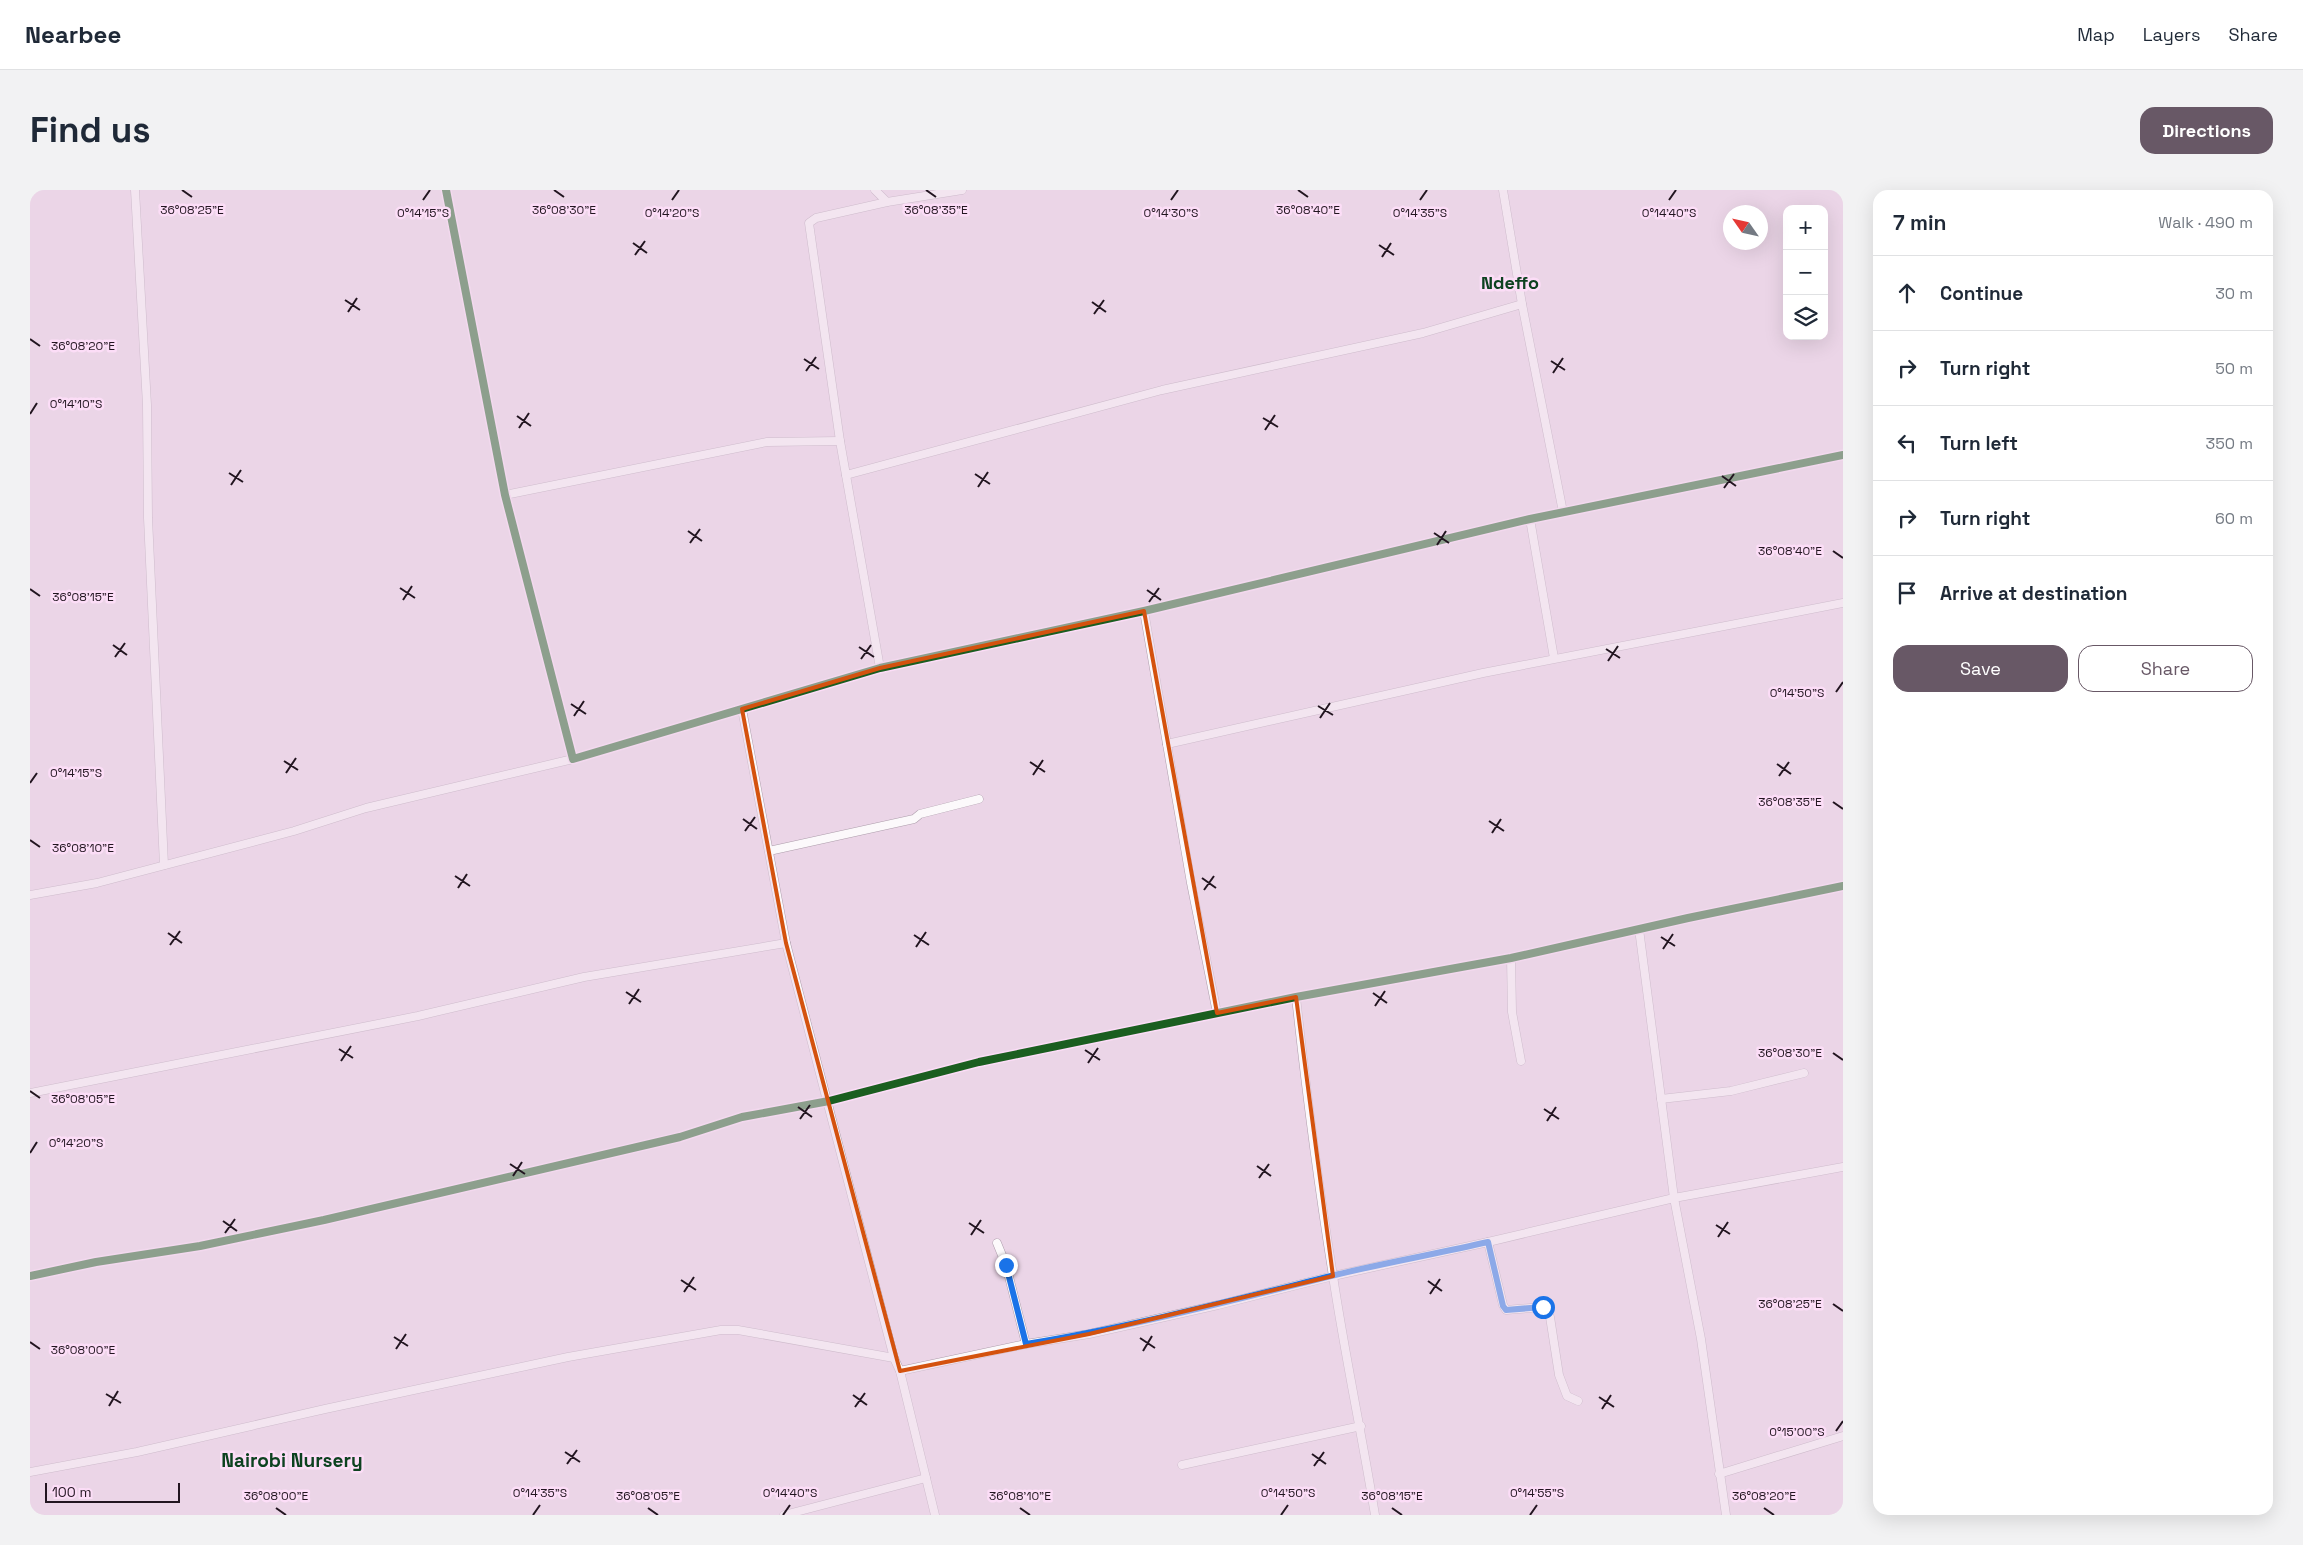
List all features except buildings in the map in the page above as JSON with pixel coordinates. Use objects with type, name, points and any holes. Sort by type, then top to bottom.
[{"type":"street","points":[[135,190],[148,405],[148,518],[164,865]]},
{"type":"street","points":[[446,190],[505,495],[573,759]]},
{"type":"street","points":[[875,190],[887,202]]},
{"type":"street","points":[[880,668],[840,441],[809,223],[816,218],[887,202],[962,190]]},
{"type":"street","points":[[1503,190],[1522,304],[1563,512]]},
{"type":"street","points":[[846,475],[1162,390],[1423,333],[1522,304]]},
{"type":"street","points":[[505,495],[767,442],[840,441]]},
{"type":"street","points":[[30,895],[97,883],[294,831],[366,808],[573,759],[880,668],[1144,611],[1530,519],[1843,455]]},
{"type":"street","points":[[1530,519],[1554,658]]},
{"type":"street","points":[[1167,744],[1554,658],[1843,603]]},
{"type":"street","points":[[1144,611],[1191,883],[1217,1013]]},
{"type":"street","points":[[742,709],[786,943],[829,1101],[894,1358],[900,1371],[934,1515]]},
{"type":"street","points":[[769,851],[914,818],[920,814],[979,799]]},
{"type":"street","points":[[30,1276],[96,1262],[200,1246],[314,1222],[680,1137],[742,1117],[829,1101],[979,1062],[1296,997],[1510,958],[1843,886]]},
{"type":"street","points":[[1639,929],[1674,1198],[1700,1338],[1726,1515]]},
{"type":"street","points":[[30,1094],[418,1016],[584,977],[786,943]]},
{"type":"street","points":[[1510,958],[1512,1012],[1522,1061]]},
{"type":"street","points":[[1296,997],[1304,1071],[1333,1276],[1361,1426],[1375,1515]]},
{"type":"street","points":[[1661,1100],[1731,1091],[1804,1073]]},
{"type":"street","points":[[900,1371],[1026,1344],[1098,1332],[1674,1198],[1843,1167]]},
{"type":"street","points":[[1488,1242],[1503,1306],[1506,1310],[1543,1307],[1550,1317],[1559,1375],[1566,1396],[1578,1401]]},
{"type":"street","points":[[997,1243],[1006,1265],[1026,1344]]},
{"type":"street","points":[[30,1472],[137,1452],[325,1409],[559,1360],[721,1330],[738,1330],[894,1358]]},
{"type":"street","points":[[1182,1465],[1361,1426]]},
{"type":"street","points":[[1719,1474],[1843,1436]]},
{"type":"street","points":[[784,1515],[926,1478]]},
{"type":"highlighted area","points":[[1144,611],[1217,1013],[1296,997],[1333,1276],[1089,1334],[900,1371],[786,943],[742,709],[880,668]]},
{"type":"cycle path","points":[[446,190],[505,495],[573,759],[880,668],[1144,611],[1530,519],[1843,455]]},
{"type":"cycle path","points":[[30,1276],[96,1262],[200,1246],[324,1220],[680,1137],[742,1117],[829,1101],[979,1062],[1296,997],[1511,958],[1688,918],[1843,886]]},
{"type":"district","name":"Ndeffo","points":[[1510,282]]},
{"type":"district","name":"Nairobi Nursery","points":[[292,1460]]},
{"type":"route","points":[[1006,1265],[1026,1344],[1089,1334],[1218,1305],[1333,1276],[1488,1242],[1503,1306],[1506,1310],[1543,1307]]}]
